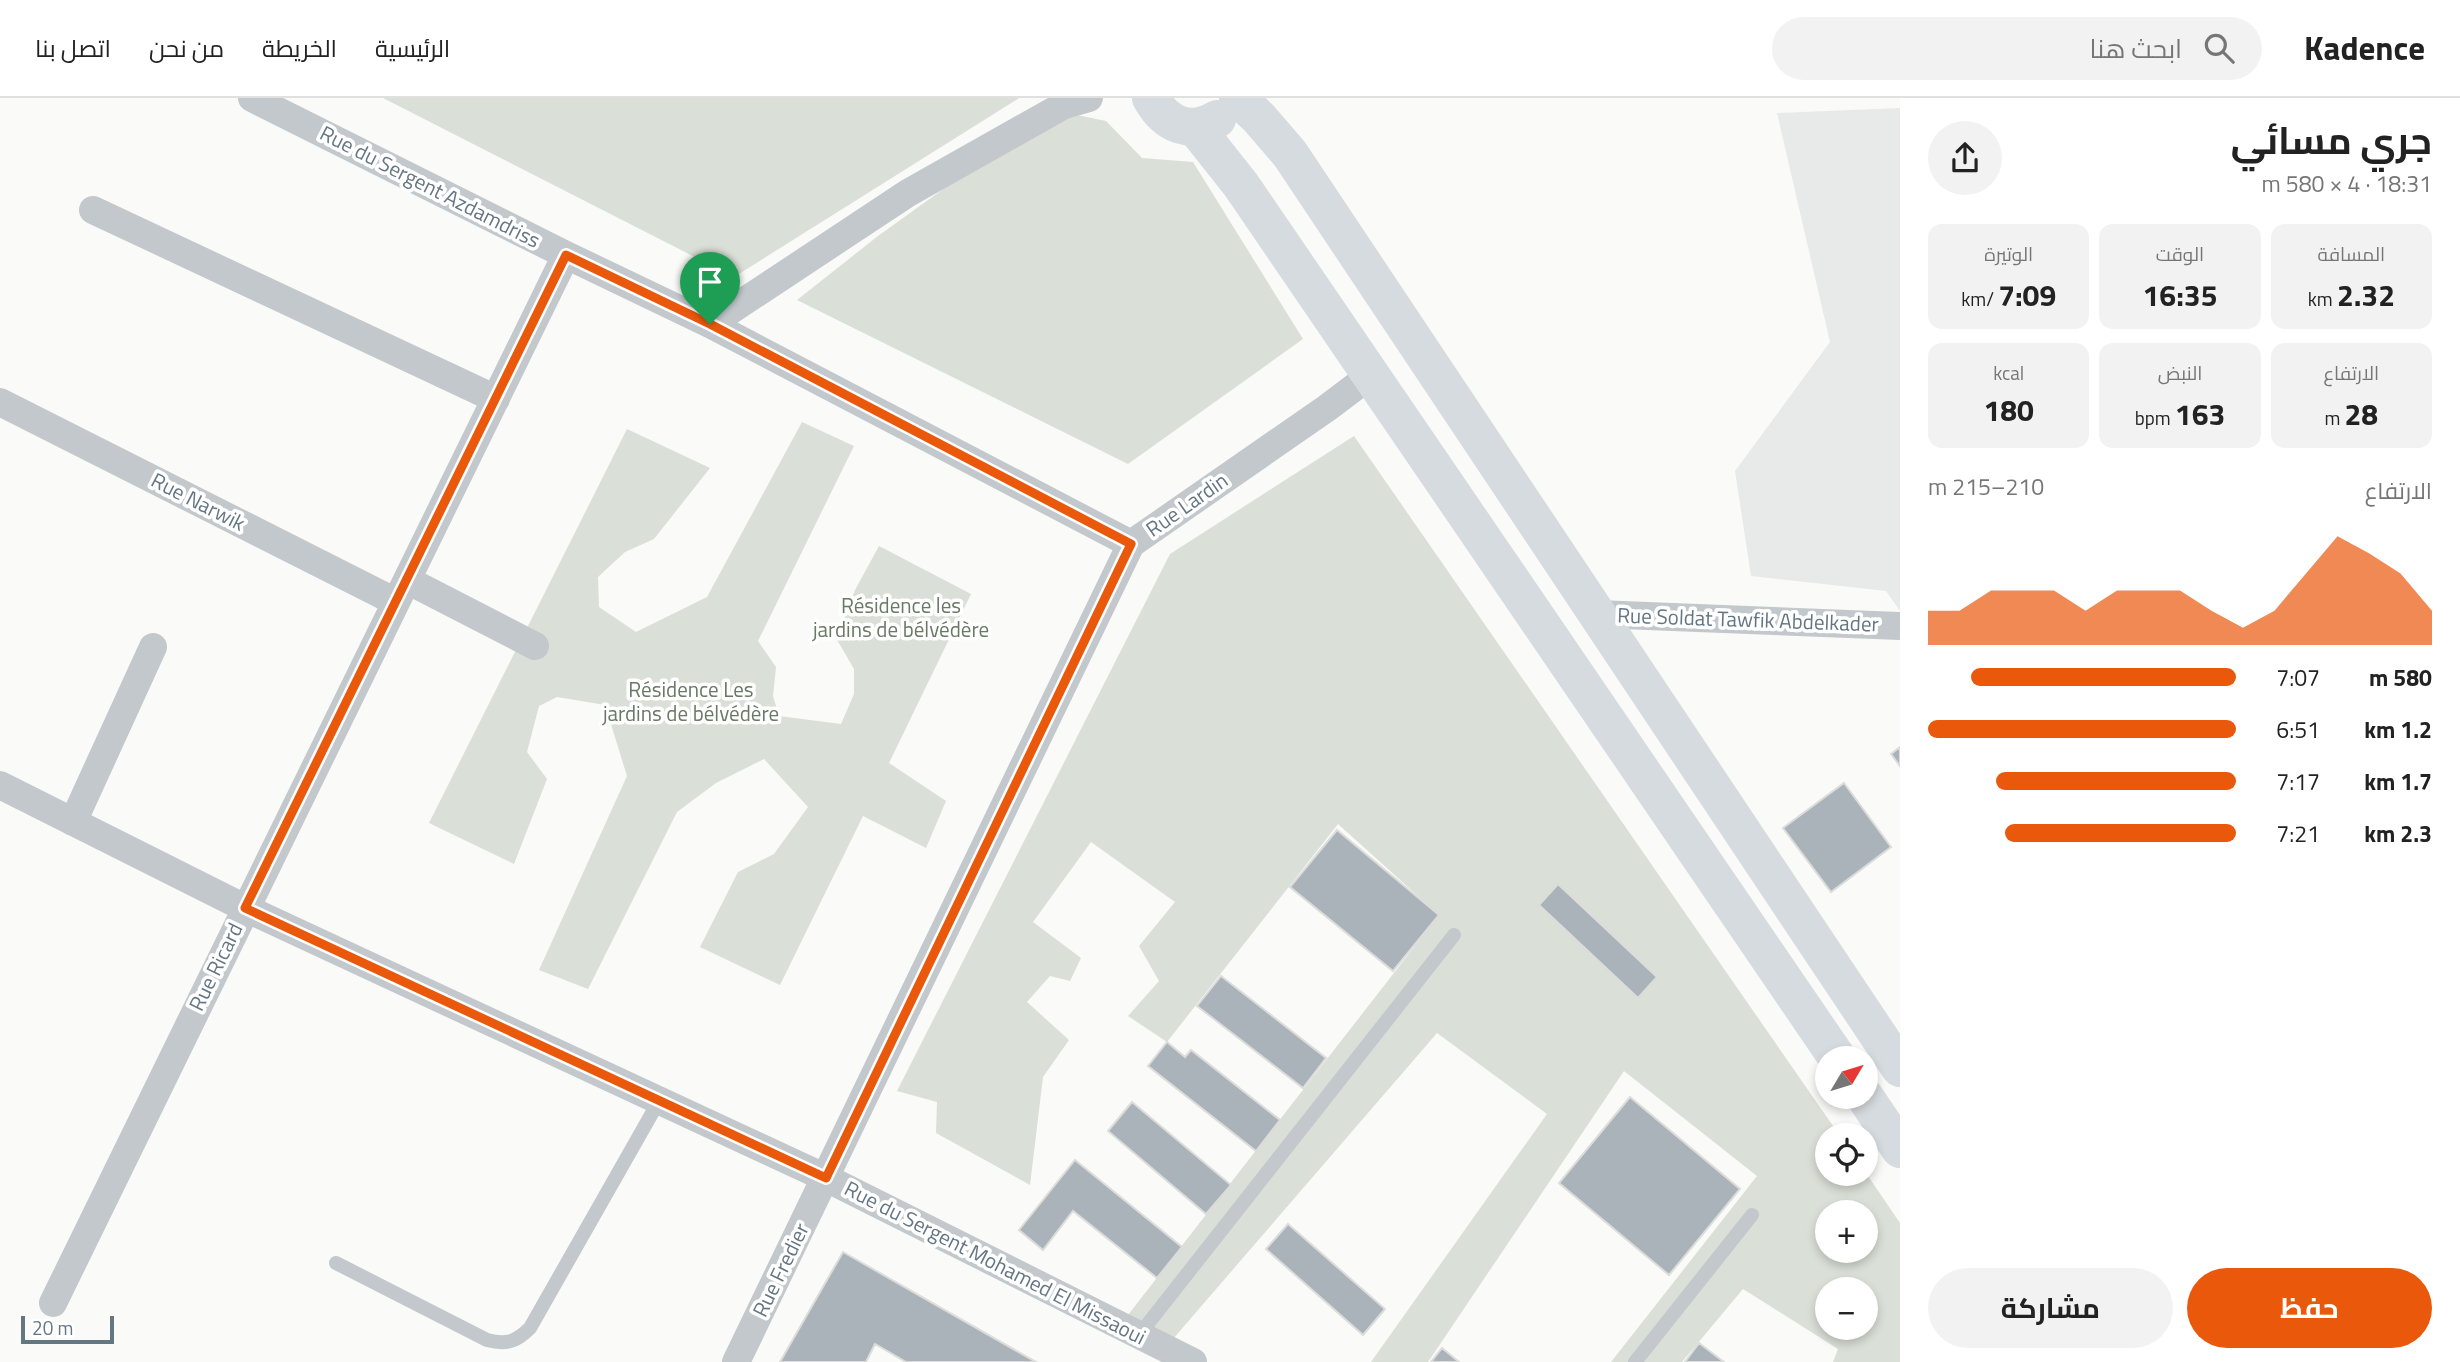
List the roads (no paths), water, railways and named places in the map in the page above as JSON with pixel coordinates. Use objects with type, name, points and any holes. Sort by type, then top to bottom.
[{"type":"main road","points":[[1148,102],[1167,120],[1182,127],[1195,127],[1220,117],[1233,98]]},
{"type":"main road","points":[[1238,98],[1290,154],[1900,1068]]},
{"type":"main road","points":[[1195,127],[1241,185],[1372,374],[1830,1046]]},
{"type":"main road","points":[[1874,1110],[1900,1148]]},
{"type":"street","name":"Rue du Sergent Azdamdriss","points":[[252,98],[710,324],[1131,544]]},
{"type":"street","points":[[710,324],[908,192],[1064,104],[1089,98]]},
{"type":"street","points":[[93,210],[496,399]]},
{"type":"street","name":"Rue Ricard","points":[[53,1303],[566,255]]},
{"type":"street","name":"Rue Lardin","points":[[826,1178],[1131,544],[1372,374]]},
{"type":"street","name":"Rue Narwik","points":[[0,402],[401,591],[535,646]]},
{"type":"street","name":"Rue Soldat Tawfik Abdelkader","points":[[1597,614],[1900,626]]},
{"type":"street","points":[[73,822],[153,647]]},
{"type":"street","name":"Rue du Sergent Mohamed El Missaoui","points":[[0,785],[245,908],[826,1178],[1193,1362]]},
{"type":"street","name":"Rue Fredier","points":[[736,1362],[826,1178]]},
{"type":"lane","points":[[1139,1335],[1454,935]]},
{"type":"lane","points":[[336,1263],[487,1340],[503,1344],[518,1339],[530,1328],[659,1101]]},
{"type":"lane","points":[[1635,1362],[1752,1215]]},
{"type":"park label","name":"Résidence les jardins de bélvédère","points":[[901,618]]},
{"type":"park label","name":"Résidence Les jardins de bélvédère","points":[[691,702]]}]
